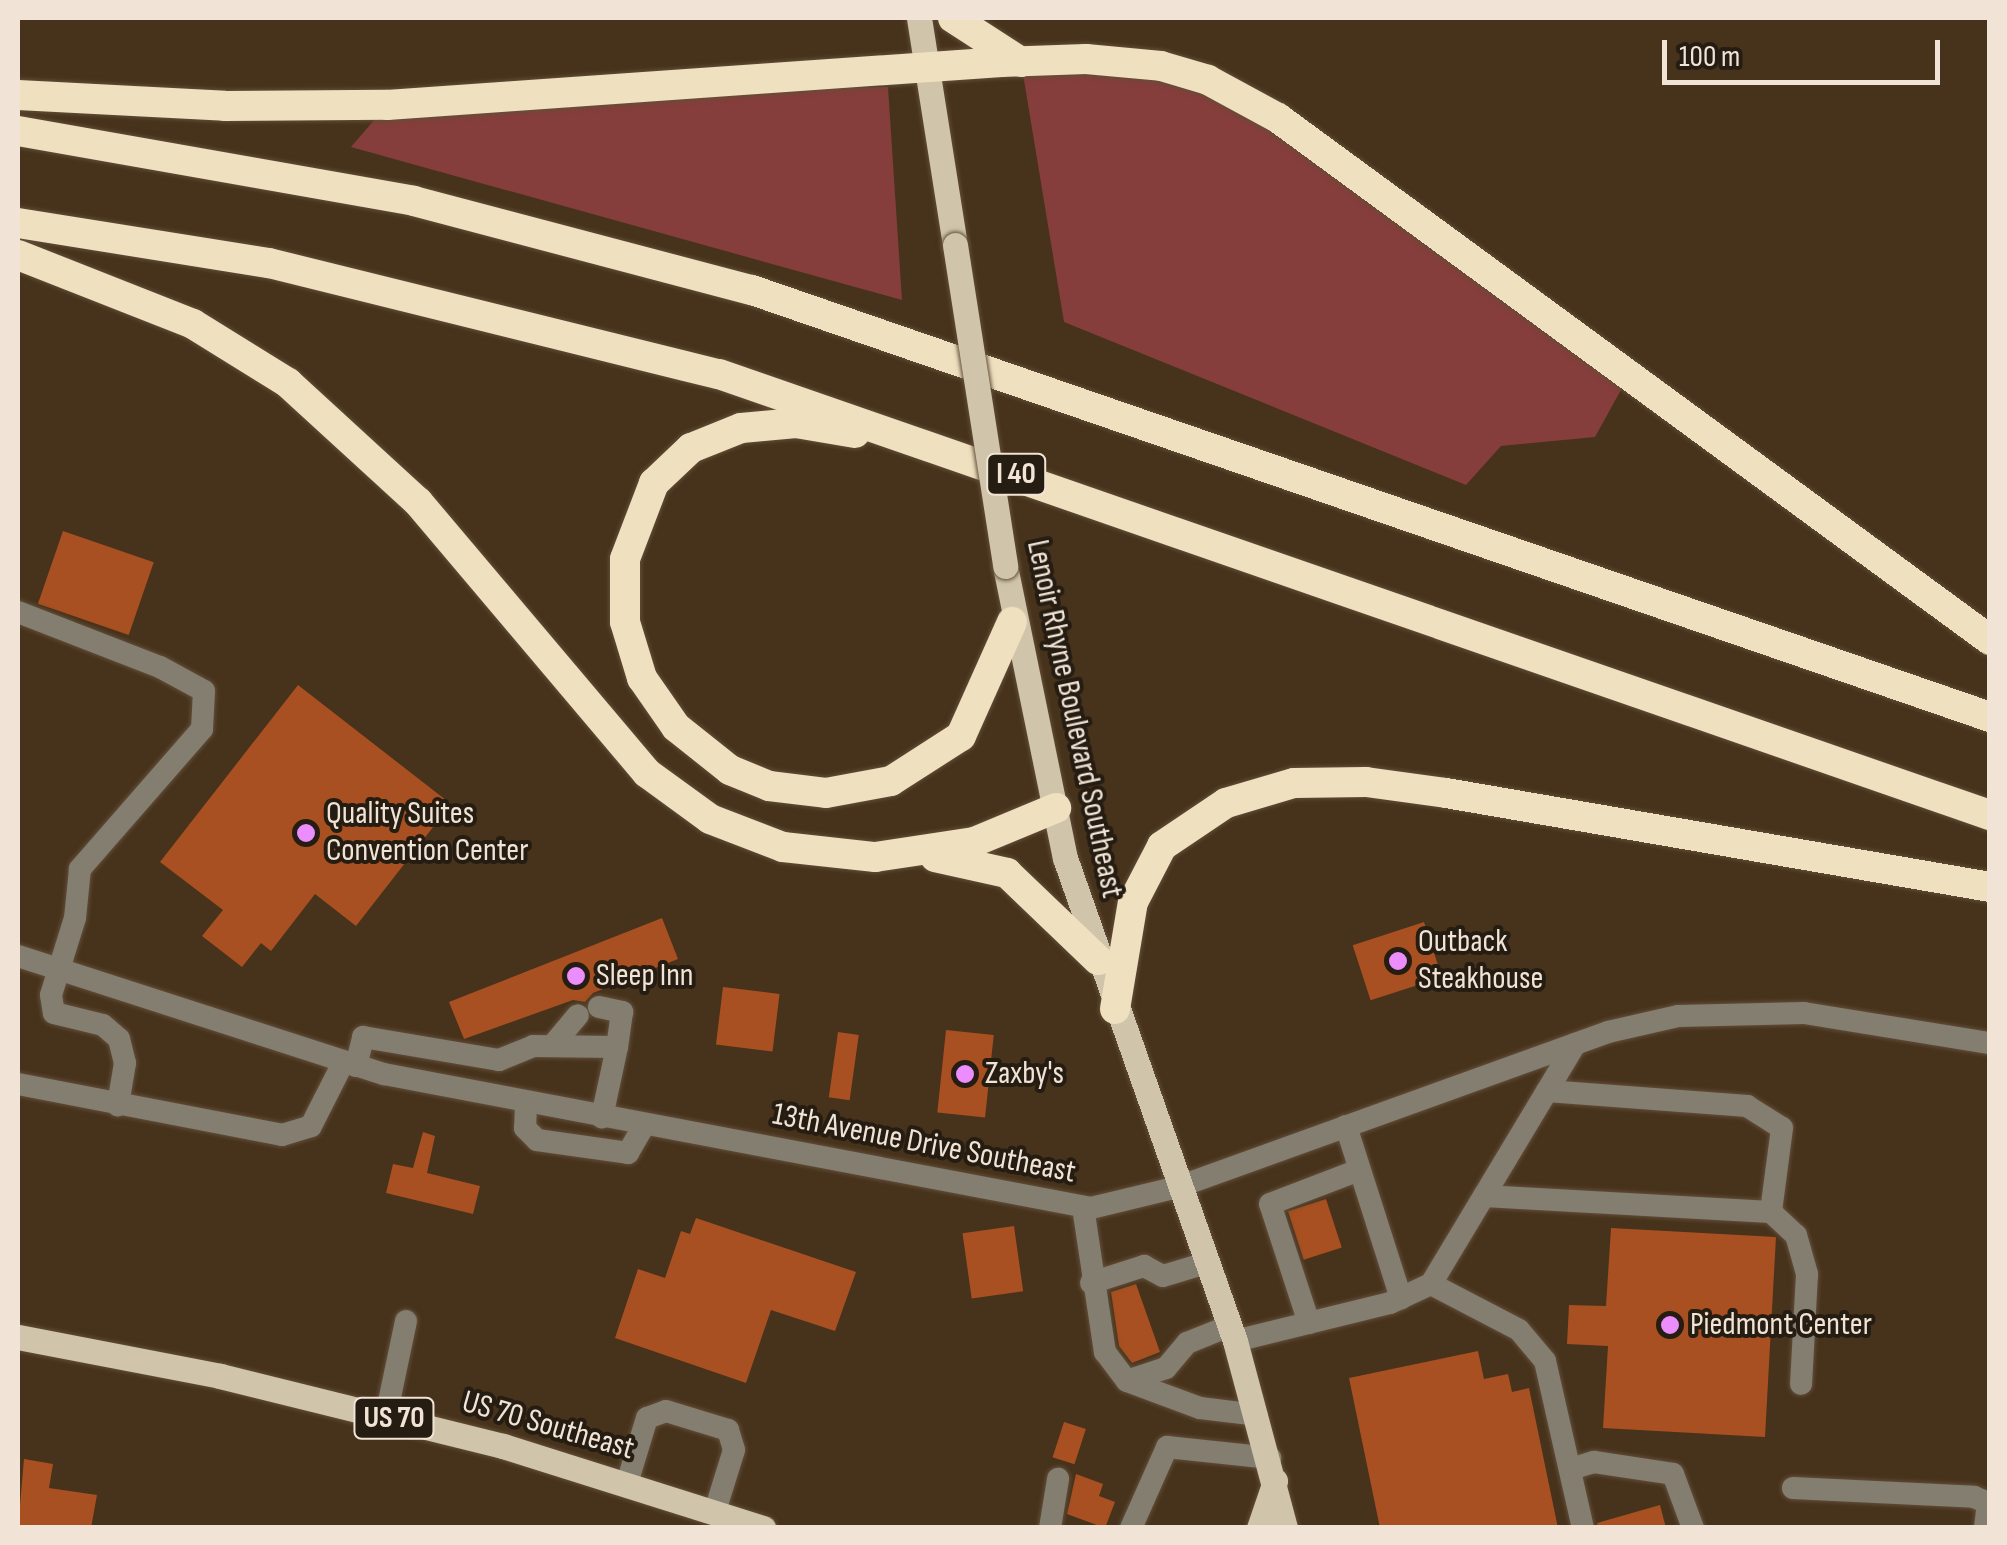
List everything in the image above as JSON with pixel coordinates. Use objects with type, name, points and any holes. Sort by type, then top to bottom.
[{"type":"highway","points":[[953,18],[1020,62]]},
{"type":"highway","points":[[18,96],[225,106],[387,105],[1020,62],[1161,66],[1251,100],[1990,640]]},
{"type":"highway","points":[[18,130],[398,198],[752,290],[1179,432],[1990,716]]},
{"type":"highway","name":"I 40","points":[[18,223],[269,263],[466,307],[719,374],[953,451],[1990,815]]},
{"type":"highway","points":[[18,255],[193,324],[288,384],[418,502],[601,723],[688,806],[782,847],[834,856],[955,860],[1007,873],[1098,960]]},
{"type":"highway","points":[[953,451],[796,424],[742,428],[691,448],[654,483],[630,536],[623,595],[636,665],[676,727],[730,770],[796,791],[860,790],[922,767],[961,736],[1012,622]]},
{"type":"highway","points":[[1116,1009],[1133,902],[1162,846],[1226,802],[1294,784],[1366,782],[1446,793],[1990,886]]},
{"type":"highway","points":[[897,856],[974,842],[1056,808]]},
{"type":"main road","name":"Lenoir Rhyne Boulevard Southeast","points":[[920,18],[1012,622],[1065,858],[1232,1334],[1273,1470],[1285,1528]]},
{"type":"main road","name":"US 70 Southeast","points":[[18,1337],[386,1416],[628,1480],[763,1528]]},
{"type":"main road","points":[[1259,1528],[1273,1470]]},
{"type":"street","points":[[18,612],[160,667],[204,692],[202,729],[80,869],[75,918],[57,969],[54,1013],[103,1025],[119,1039],[126,1064],[118,1105]]},
{"type":"street","name":"13th Avenue Drive Southeast","points":[[18,956],[349,1064],[602,1118],[1084,1207],[1178,1187],[1575,1044],[1650,1022],[1740,1011],[1820,1015],[1990,1043]]},
{"type":"street","points":[[552,1046],[588,1011],[622,1012],[602,1118]]},
{"type":"street","points":[[18,1084],[282,1134],[312,1126],[363,1036],[499,1060],[533,1046],[617,1048]]},
{"type":"street","points":[[1127,1381],[1166,1368],[1188,1342],[1308,1323],[1401,1298],[1431,1284],[1575,1044]]},
{"type":"street","points":[[1547,1091],[1746,1106],[1782,1128],[1771,1212]]},
{"type":"street","points":[[526,1103],[525,1128],[537,1140],[628,1152],[644,1125]]},
{"type":"street","points":[[1346,1126],[1401,1298]]},
{"type":"street","points":[[1308,1323],[1270,1204],[1359,1170]]},
{"type":"street","points":[[1484,1196],[1771,1212],[1796,1234],[1807,1274],[1801,1384]]},
{"type":"street","points":[[1084,1207],[1091,1283],[1106,1352],[1127,1381],[1200,1408],[1257,1414]]},
{"type":"street","points":[[1091,1283],[1144,1266],[1163,1276],[1206,1263]]},
{"type":"street","points":[[1431,1284],[1519,1330],[1544,1361],[1574,1468],[1583,1528]]},
{"type":"street","points":[[386,1416],[406,1321]]},
{"type":"street","points":[[628,1480],[646,1418],[666,1411],[728,1430],[734,1450],[715,1511]]},
{"type":"street","points":[[1131,1528],[1166,1448],[1273,1470]]},
{"type":"street","points":[[1574,1468],[1594,1462],[1673,1474],[1693,1528]]},
{"type":"street","points":[[1050,1528],[1058,1479]]},
{"type":"street","points":[[1793,1488],[1974,1497],[1988,1503],[1985,1528]]},
{"type":"shaded area","points":[[1021,62],[1161,66],[1278,118],[1622,388],[1595,437],[1501,446],[1466,485],[1064,322]]},
{"type":"shaded area","points":[[888,87],[902,300],[351,147],[387,105],[643,90]]},
{"type":"building","points":[[63,531],[154,562],[129,635],[38,604]]},
{"type":"building","name":"Quality Suites Convention Center","points":[[298,685],[451,804],[356,926],[315,894],[271,951],[261,943],[242,967],[202,936],[223,910],[160,862]]},
{"type":"building","name":"Sleep Inn","points":[[662,918],[678,959],[593,993],[585,1002],[573,1000],[464,1039],[449,1002]]},
{"type":"building","name":"Outback Steakhouse","points":[[1424,922],[1442,977],[1371,1000],[1353,945]]},
{"type":"building","points":[[723,987],[780,994],[773,1052],[716,1045]]},
{"type":"building","name":"Zaxby's","points":[[946,1030],[994,1035],[985,1118],[937,1113]]},
{"type":"building","points":[[838,1032],[859,1035],[850,1100],[829,1097]]},
{"type":"building","points":[[423,1132],[435,1136],[427,1173],[480,1186],[473,1214],[386,1193],[393,1164],[413,1168]]},
{"type":"building","points":[[1326,1199],[1342,1248],[1304,1260],[1288,1211]]},
{"type":"building","points":[[696,1218],[856,1272],[835,1331],[771,1310],[746,1383],[615,1338],[638,1269],[665,1278],[681,1231],[690,1234]]},
{"type":"building","points":[[1014,1226],[1023,1291],[972,1299],[963,1233]]},
{"type":"building","name":"Piedmont Center","points":[[1611,1228],[1776,1237],[1765,1437],[1603,1428],[1608,1346],[1567,1344],[1569,1305],[1606,1306]]},
{"type":"building","points":[[1136,1284],[1160,1352],[1132,1363],[1119,1346],[1111,1292]]},
{"type":"building","points":[[1478,1351],[1484,1379],[1508,1374],[1512,1392],[1529,1388],[1558,1528],[1380,1528],[1349,1378]]},
{"type":"building","points":[[1064,1422],[1086,1429],[1074,1464],[1053,1457]]},
{"type":"building","points":[[24,1459],[53,1464],[49,1488],[97,1495],[91,1528],[18,1528]]},
{"type":"building","points":[[1076,1474],[1103,1484],[1099,1496],[1115,1502],[1105,1528],[1067,1514]]},
{"type":"building","points":[[1660,1505],[1666,1528],[1598,1528],[1597,1523]]},
{"type":"place","name":"Quality Suites Convention Center","points":[[306,833]]},
{"type":"place","name":"Outback Steakhouse","points":[[1398,961]]},
{"type":"place","name":"Sleep Inn","points":[[576,976]]},
{"type":"place","name":"Zaxby's","points":[[965,1074]]},
{"type":"place","name":"Piedmont Center","points":[[1670,1325]]}]
